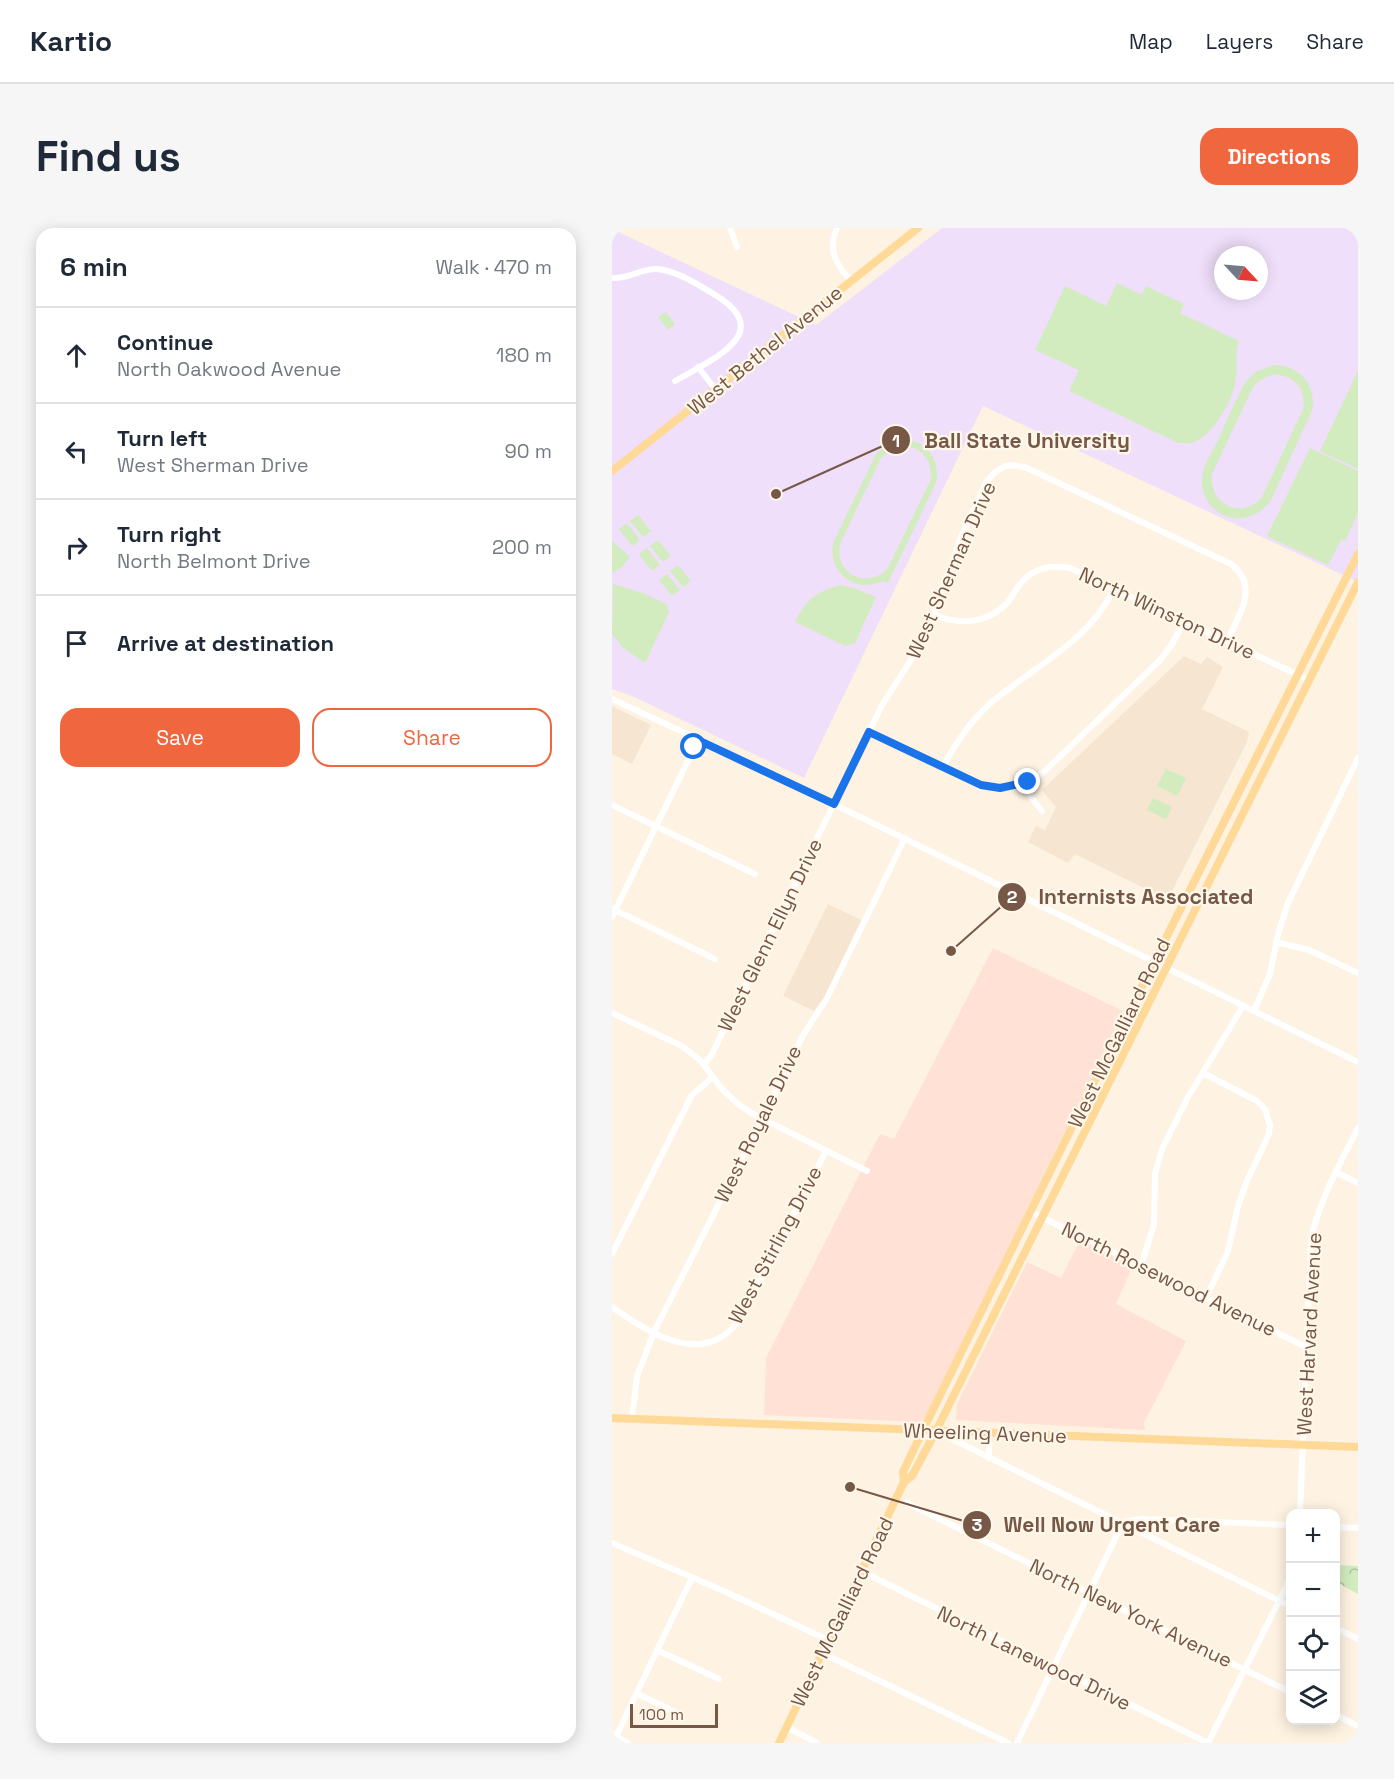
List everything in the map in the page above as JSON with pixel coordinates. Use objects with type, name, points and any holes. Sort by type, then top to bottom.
[{"type":"main road","name":"West Bethel Avenue","points":[[612,471],[918,228]]},
{"type":"main road","name":"West McGalliard Road","points":[[904,1482],[903,1472],[923,1430],[1358,554]]},
{"type":"main road","name":"West McGalliard Road","points":[[779,1743],[904,1482],[912,1476],[936,1431],[1358,582]]},
{"type":"main road","name":"Wheeling Avenue","points":[[612,1418],[1358,1447]]},
{"type":"street","points":[[730,228],[737,247]]},
{"type":"street","points":[[837,228],[833,236],[832,252],[838,265],[851,281]]},
{"type":"street","points":[[612,278],[627,278],[647,270],[659,269],[682,277],[730,304],[739,317],[738,336],[728,349],[675,381]]},
{"type":"street","points":[[698,367],[716,390]]},
{"type":"street","name":"West Sherman Drive","points":[[834,804],[882,705],[921,642],[934,615],[953,557],[987,481],[1005,466],[1014,465],[1027,468],[1235,567],[1246,584],[1246,597],[1227,641]]},
{"type":"street","name":"North Winston Drive","points":[[934,615],[960,622],[987,617],[1006,604],[1027,577],[1038,570],[1049,567],[1070,568],[1309,680]]},
{"type":"street","points":[[943,767],[965,731],[982,711],[1087,628],[1104,609],[1114,588]]},
{"type":"street","points":[[869,732],[987,787],[1008,788],[1025,784],[1046,770],[1154,666],[1172,644],[1184,622]]},
{"type":"street","points":[[612,699],[905,838],[1358,1062]]},
{"type":"street","points":[[612,917],[698,740]]},
{"type":"street","points":[[1254,1011],[1270,974],[1276,942],[1288,903],[1358,758]]},
{"type":"street","points":[[1025,784],[1031,797],[1042,811]]},
{"type":"street","name":"West Glenn Ellyn Drive","points":[[704,1064],[711,1056],[834,804]]},
{"type":"street","points":[[612,805],[755,874]]},
{"type":"street","name":"West Royale Drive","points":[[632,1418],[637,1376],[654,1332],[808,1024],[827,998],[905,838]]},
{"type":"street","points":[[614,910],[716,959]]},
{"type":"street","points":[[1276,942],[1309,950],[1358,973]]},
{"type":"street","points":[[1141,1266],[1154,1224],[1155,1174],[1159,1158],[1175,1123],[1243,1006]]},
{"type":"street","points":[[612,1013],[682,1046],[704,1064],[729,1097],[762,1118],[867,1171]]},
{"type":"street","points":[[1203,1073],[1257,1101],[1265,1109],[1270,1125],[1269,1134],[1238,1206],[1228,1251],[1206,1298]]},
{"type":"street","points":[[612,1254],[692,1095],[713,1077]]},
{"type":"street","name":"West Harvard Avenue","points":[[1300,1509],[1311,1240],[1318,1214],[1358,1128]]},
{"type":"street","name":"West Stirling Drive","points":[[654,1332],[682,1344],[699,1344],[715,1340],[735,1326],[744,1313],[826,1150]]},
{"type":"street","points":[[1336,1172],[1358,1183]]},
{"type":"street","name":"North Rosewood Avenue","points":[[1031,1212],[1306,1347]]},
{"type":"street","points":[[612,1307],[654,1332]]},
{"type":"street","points":[[936,1431],[1286,1604]]},
{"type":"street","points":[[989,1433],[989,1458]]},
{"type":"street","name":"North New York Avenue","points":[[907,1503],[1286,1690]]},
{"type":"street","points":[[1123,1522],[1140,1519],[1286,1525]]},
{"type":"street","points":[[1017,1743],[1123,1522]]},
{"type":"street","points":[[1340,1527],[1358,1527]]},
{"type":"street","points":[[612,1543],[724,1591],[828,1640]]},
{"type":"street","name":"North Lanewood Drive","points":[[861,1571],[1208,1743]]},
{"type":"street","points":[[628,1743],[614,1738],[638,1694],[674,1612],[692,1578]]},
{"type":"street","points":[[1208,1743],[1286,1587]]},
{"type":"street","points":[[1340,1630],[1358,1639]]},
{"type":"street","points":[[657,1650],[719,1679]]},
{"type":"street","points":[[822,1653],[1008,1743]]},
{"type":"street","points":[[638,1694],[679,1714]]},
{"type":"street","points":[[1340,1717],[1358,1726]]},
{"type":"street","points":[[787,1727],[817,1743]]},
{"type":"shaded area","points":[[942,228],[1358,228],[1358,582],[983,406],[804,778],[632,696],[612,689],[612,229],[816,325]]},
{"type":"shaded area","points":[[1184,656],[1201,664],[1207,657],[1223,667],[1202,709],[1249,732],[1247,742],[1166,899],[1075,854],[1068,863],[1028,842],[1036,826],[1045,830],[1056,807],[1042,790]]},
{"type":"shaded area","points":[[612,706],[651,725],[632,764],[612,754]]},
{"type":"shaded area","points":[[828,904],[861,920],[825,997],[814,1011],[783,996]]},
{"type":"shaded area","points":[[993,948],[1123,1011],[929,1413],[920,1422],[764,1415],[766,1358],[880,1134],[894,1139]]},
{"type":"shaded area","points":[[1080,1240],[1133,1266],[1116,1304],[1186,1341],[1144,1423],[1145,1430],[956,1420],[957,1404],[1027,1262],[1061,1278]]},
{"type":"green space","points":[[1117,283],[1142,295],[1146,286],[1184,304],[1180,313],[1239,341],[1234,387],[1227,406],[1215,425],[1192,443],[1178,443],[1069,391],[1079,370],[1035,350],[1065,286],[1106,306]]},
{"type":"green space","points":[[666,312],[675,324],[668,330],[658,317]]},
{"type":"green space","points":[[1273,365],[1283,366],[1299,373],[1309,385],[1312,393],[1312,411],[1270,502],[1254,515],[1233,518],[1214,509],[1206,498],[1202,485],[1203,473],[1238,395],[1246,381],[1255,372]],"holes":[[[1271,375],[1291,379],[1300,388],[1304,401],[1303,409],[1262,497],[1246,508],[1228,506],[1215,494],[1212,474],[1253,387]]]},
{"type":"green space","points":[[1358,371],[1358,469],[1320,451]]},
{"type":"green space","points":[[903,439],[919,443],[934,459],[936,483],[888,583],[883,581],[863,585],[854,583],[839,572],[833,554],[833,543],[876,454],[888,444]],"holes":[[[910,447],[926,457],[930,468],[930,481],[888,568],[880,575],[871,578],[854,576],[842,564],[840,544],[881,458],[891,449]]]},
{"type":"green space","points":[[1310,448],[1358,471],[1358,513],[1345,541],[1341,540],[1328,565],[1267,536]]},
{"type":"green space","points":[[638,515],[651,531],[643,537],[630,521]]},
{"type":"green space","points":[[627,523],[640,540],[632,546],[619,529]]},
{"type":"green space","points":[[658,540],[671,556],[663,562],[650,546]]},
{"type":"green space","points":[[612,541],[630,557],[621,568],[612,573]]},
{"type":"green space","points":[[647,548],[660,565],[652,571],[639,554]]},
{"type":"green space","points":[[678,565],[691,581],[683,587],[670,571]]},
{"type":"green space","points":[[667,574],[680,590],[672,596],[659,580]]},
{"type":"green space","points":[[613,584],[643,593],[667,605],[669,612],[645,663],[622,647],[612,634]]},
{"type":"green space","points":[[841,585],[876,597],[855,643],[845,646],[795,622],[808,602],[825,590]]},
{"type":"green space","points":[[1166,769],[1186,778],[1177,796],[1157,786]]},
{"type":"green space","points":[[1153,798],[1172,807],[1166,819],[1147,810]]},
{"type":"green space","points":[[1340,1565],[1358,1566],[1358,1594],[1340,1584]]},
{"type":"place","name":"Ball State University","points":[[776,494]]},
{"type":"place","name":"Internists Associated","points":[[951,951]]},
{"type":"place","name":"Well Now Urgent Care","points":[[850,1487]]},
{"type":"route","points":[[694,747],[698,740],[834,804],[869,732],[987,787],[1008,788],[1028,782]]}]
